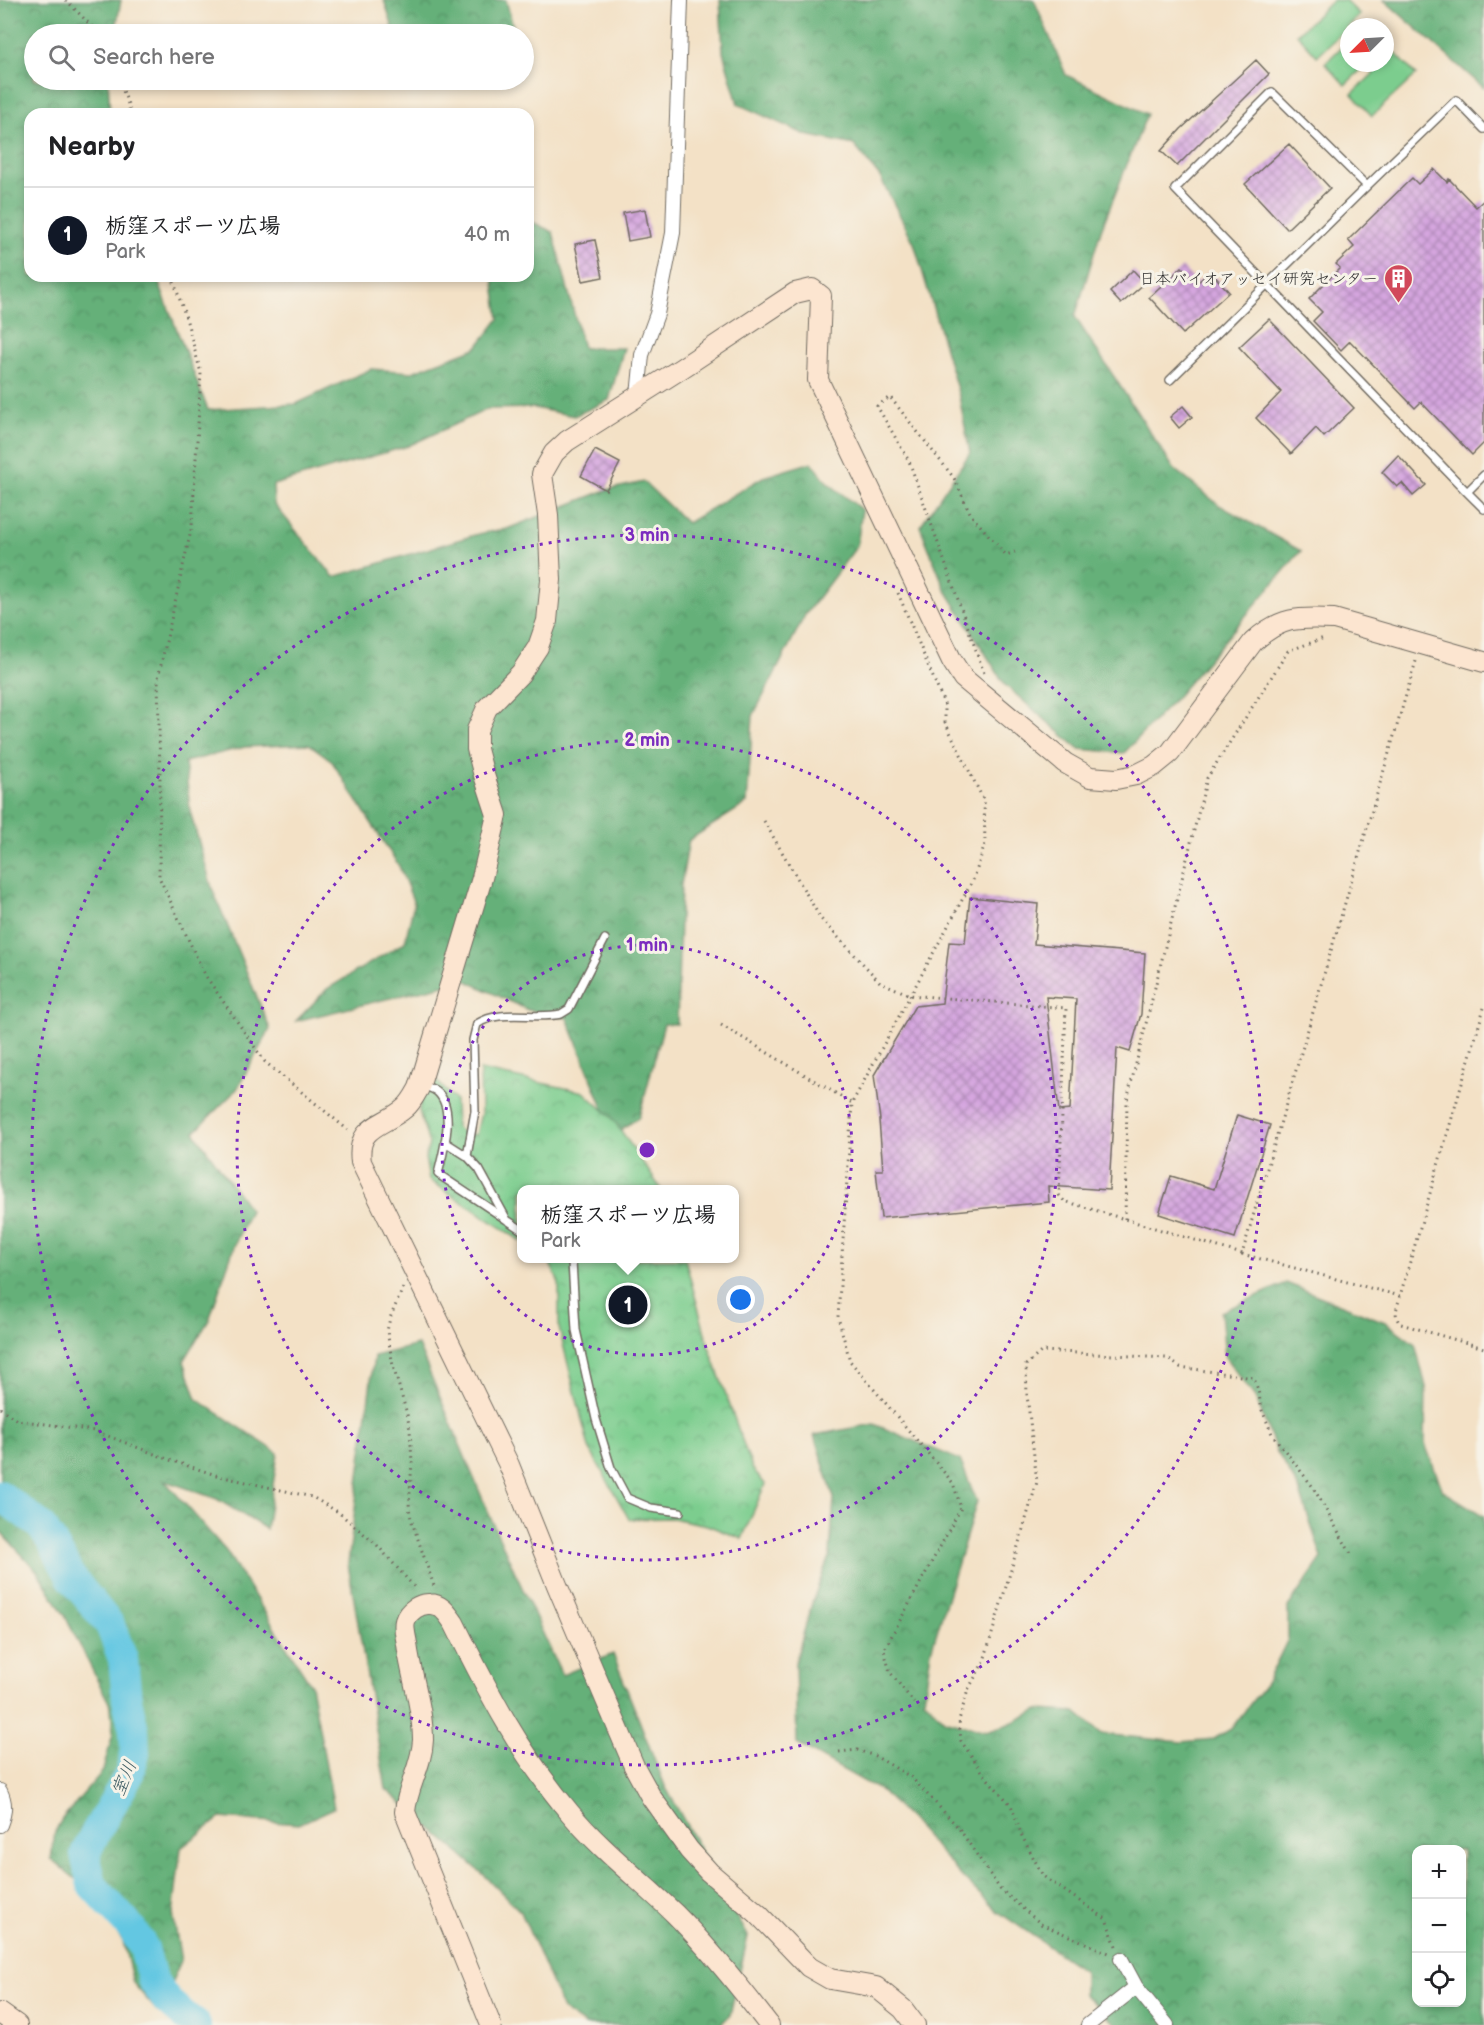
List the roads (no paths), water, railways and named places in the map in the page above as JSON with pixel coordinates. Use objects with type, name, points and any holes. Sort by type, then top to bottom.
[{"type":"street","points":[[638,396],[642,355],[657,314],[673,232],[681,0]]},
{"type":"street","points":[[915,2025],[903,2009],[876,1987],[830,1979],[809,1966],[758,1914],[709,1872],[666,1820],[651,1797],[634,1766],[509,1465],[361,1162],[359,1150],[361,1140],[406,1107],[420,1084],[482,878],[497,815],[477,748],[477,730],[487,708],[521,673],[538,647],[548,621],[551,580],[548,515],[542,474],[554,453],[567,441],[795,293],[812,289],[821,296],[818,380],[952,660],[963,678],[1065,763],[1090,777],[1116,779],[1136,775],[1154,766],[1170,753],[1253,642],[1267,630],[1286,621],[1311,618],[1334,619],[1484,662]]},
{"type":"street","points":[[490,2025],[405,1812],[406,1799],[421,1756],[423,1740],[421,1717],[409,1664],[405,1620],[409,1613],[427,1603],[435,1604],[446,1611],[504,1721],[537,1772],[571,1815],[618,1863],[675,1914],[713,1955],[769,2025]]},
{"type":"street","points":[[0,1791],[4,1800],[4,1813],[0,1825]]},
{"type":"street","points":[[1121,1959],[1136,1987],[1167,2025]]},
{"type":"street","points":[[1088,2025],[1136,1987]]},
{"type":"street","points":[[0,2013],[17,2025]]},
{"type":"lane","points":[[1367,186],[1272,92],[1174,189],[1484,509]]},
{"type":"lane","points":[[1170,380],[1456,100],[1484,129]]},
{"type":"lane","points":[[1467,492],[1484,475]]},
{"type":"lane","points":[[467,1156],[475,1111],[473,1040],[477,1024],[496,1016],[561,1014],[569,1009],[605,939]]},
{"type":"lane","points":[[420,1084],[437,1091],[444,1102],[448,1119],[438,1174],[517,1227]]},
{"type":"lane","points":[[445,1142],[467,1156],[479,1169],[507,1220]]},
{"type":"lane","points":[[572,1263],[576,1330],[596,1419],[611,1468],[627,1498],[651,1508],[680,1512]]},
{"type":"waterway","name":"室川","points":[[0,1495],[40,1525],[71,1577],[110,1625],[123,1659],[127,1700],[134,1730],[135,1754],[128,1777],[85,1854],[92,1885],[133,1930],[144,1948],[152,1979],[167,2001],[196,2025]]},
{"type":"place","name":"日本バイオアッセイ研究センター","points":[[1399,304]]},
{"type":"place","name":"栃窪スポーツ広場","points":[[628,1305]]}]
